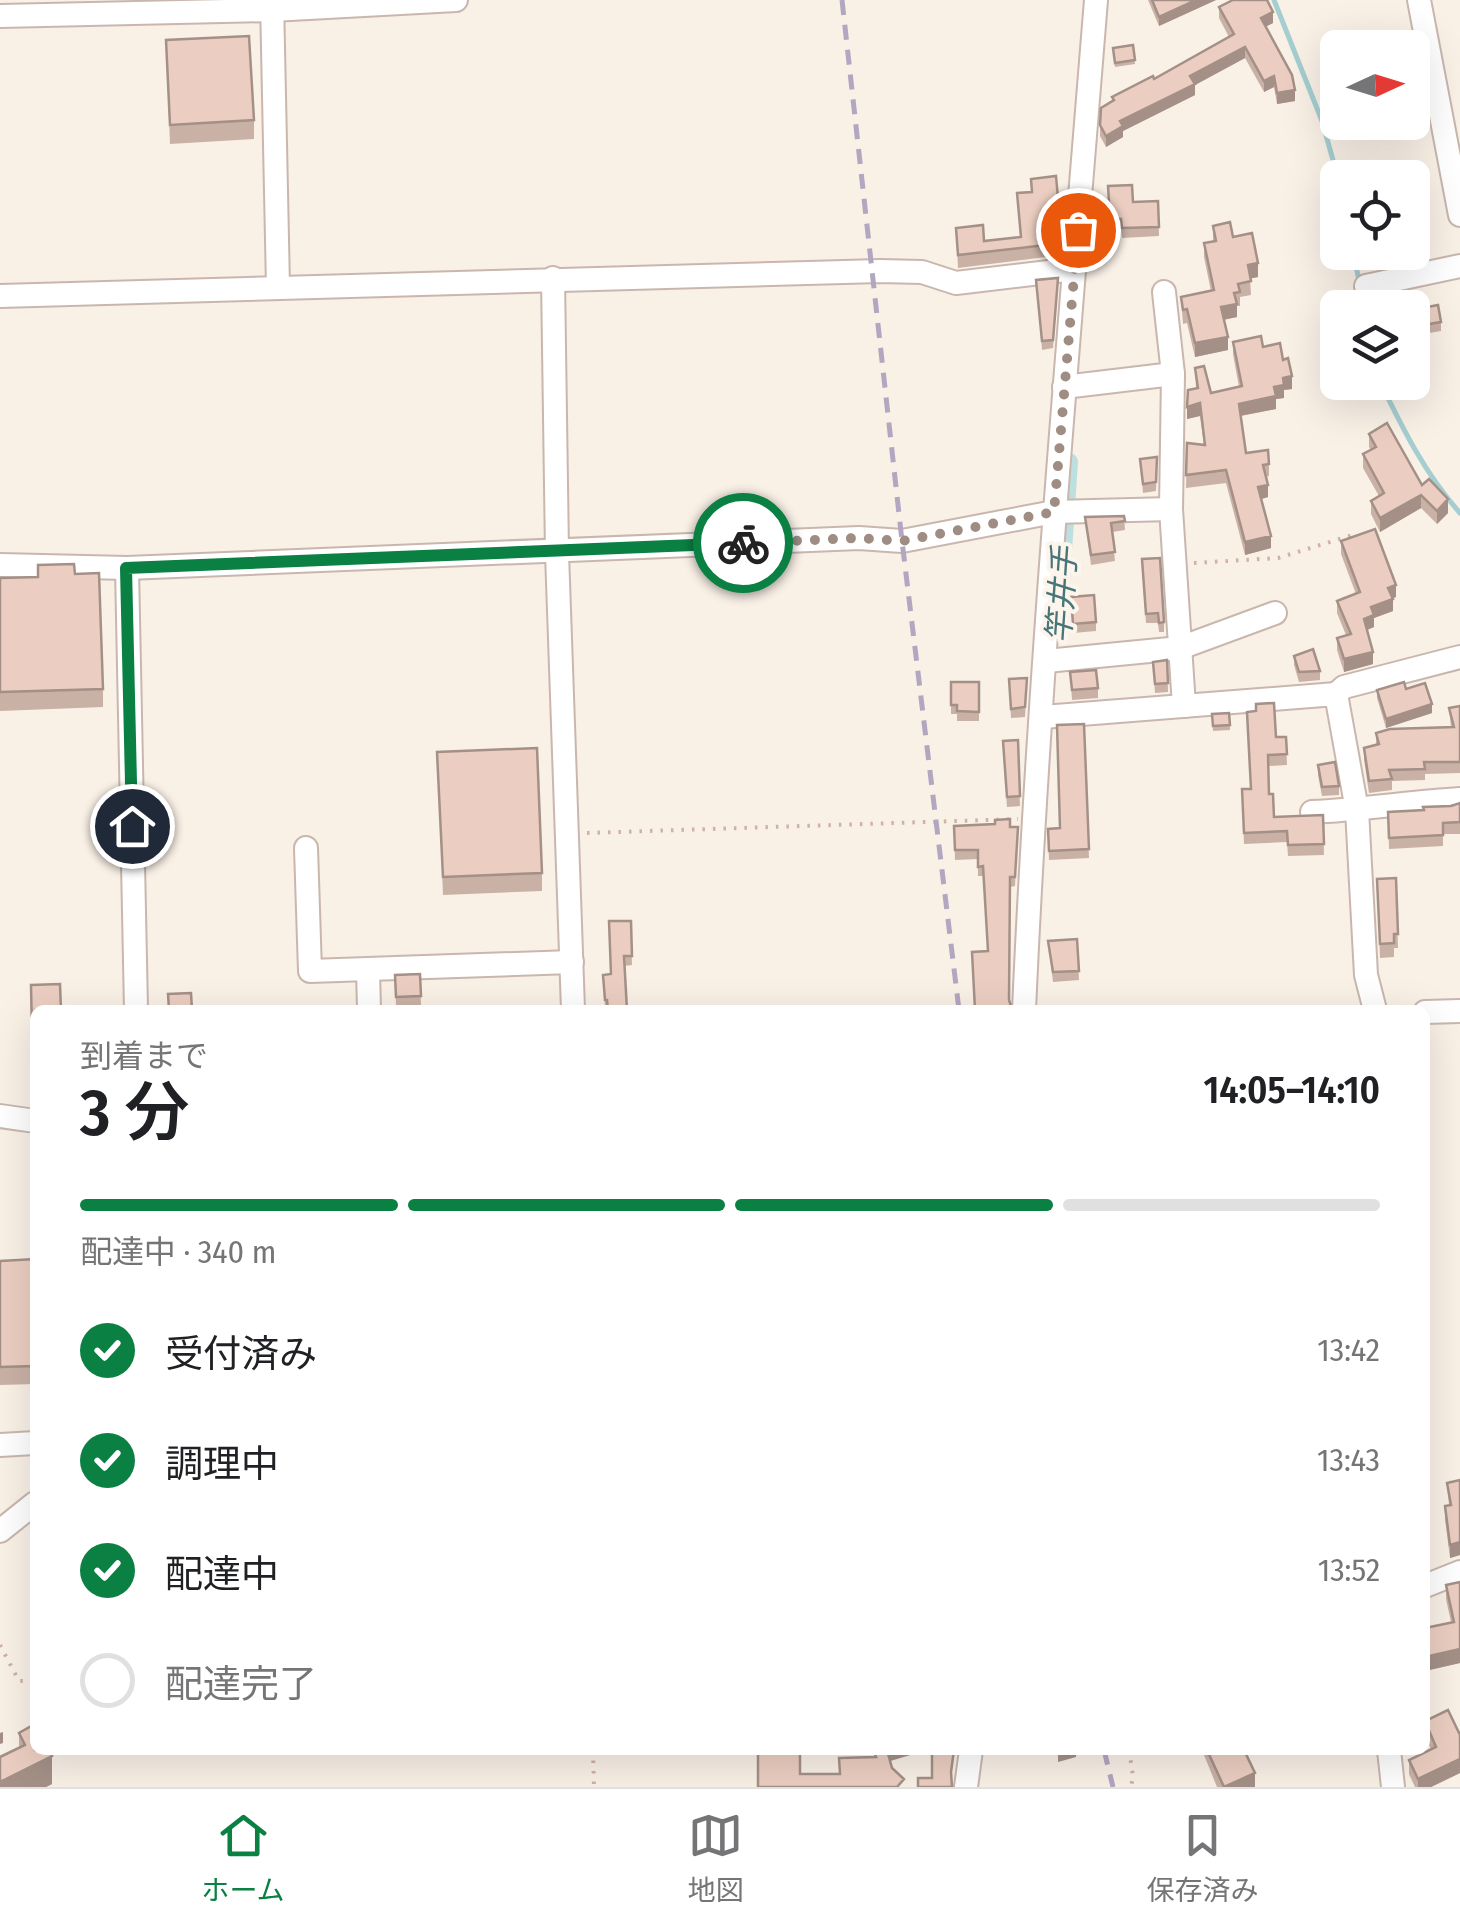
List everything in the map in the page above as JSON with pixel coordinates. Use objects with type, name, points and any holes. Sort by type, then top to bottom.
[{"type":"street","points":[[0,16],[456,0]]},
{"type":"street","points":[[1024,1005],[1054,512],[1096,0]]},
{"type":"street","points":[[1419,0],[1460,214]]},
{"type":"street","points":[[272,5],[278,287]]},
{"type":"street","points":[[1366,286],[1460,266]]},
{"type":"street","points":[[0,296],[880,270],[922,272],[956,283],[1074,269]]},
{"type":"street","points":[[553,278],[557,553],[573,1005]]},
{"type":"street","points":[[1164,292],[1174,374],[1171,509],[1184,706]]},
{"type":"street","points":[[1064,388],[1174,374]]},
{"type":"street","points":[[0,565],[126,568],[859,538],[902,541],[1054,512],[1171,509]]},
{"type":"street","points":[[126,568],[136,1005]]},
{"type":"street","points":[[1046,661],[1180,648],[1275,613]]},
{"type":"street","points":[[1043,717],[1336,694],[1344,687],[1460,657]]},
{"type":"street","points":[[1336,694],[1357,810],[1366,975],[1374,1005]]},
{"type":"street","points":[[1312,812],[1357,810],[1397,802],[1460,800]]},
{"type":"street","points":[[306,848],[310,970],[572,962]]},
{"type":"street","points":[[368,970],[369,1005]]},
{"type":"street","points":[[1430,1012],[1460,1011]]},
{"type":"street","points":[[0,1116],[30,1120]]},
{"type":"street","points":[[0,1445],[30,1443]]},
{"type":"street","points":[[0,1532],[30,1508]]},
{"type":"street","points":[[1430,1584],[1460,1572]]},
{"type":"street","points":[[966,1787],[971,1755]]},
{"type":"street","points":[[1390,1755],[1393,1787]]},
{"type":"path","points":[[1174,564],[1278,558],[1356,534]]},
{"type":"path","points":[[568,834],[1033,818]]},
{"type":"path","points":[[0,1645],[18,1681],[30,1681]]},
{"type":"path","points":[[593,1755],[594,1787]]},
{"type":"path","points":[[1129,1755],[1131,1787]]},
{"type":"building","points":[[1152,0],[1196,0],[1159,17]]},
{"type":"building","points":[[1233,0],[1267,0],[1273,12],[1261,18],[1292,75],[1295,90],[1277,93],[1274,76],[1264,81],[1245,47],[1190,76],[1195,84],[1120,121],[1123,126],[1106,136],[1100,125],[1101,108],[1114,100],[1112,97],[1153,76],[1154,79],[1234,34],[1219,7]]},
{"type":"building","points":[[249,36],[254,120],[170,125],[166,40]]},
{"type":"building","points":[[1133,45],[1135,60],[1115,63],[1113,48]]},
{"type":"building","points":[[1056,176],[1058,198],[1064,197],[1061,234],[1044,236],[1046,245],[958,255],[956,228],[983,225],[984,241],[1021,237],[1017,193],[1032,192],[1031,179]]},
{"type":"building","points":[[1132,185],[1133,202],[1158,201],[1159,227],[1122,228],[1121,219],[1110,219],[1108,186]]},
{"type":"building","points":[[1230,222],[1233,237],[1252,233],[1258,263],[1248,265],[1251,281],[1238,284],[1240,292],[1234,293],[1237,304],[1221,307],[1228,337],[1195,343],[1181,297],[1214,290],[1204,243],[1216,241],[1213,226]]},
{"type":"building","points":[[1058,278],[1053,340],[1042,341],[1036,280]]},
{"type":"building","points":[[1438,305],[1441,322],[1430,324],[1430,307]]},
{"type":"building","points":[[1261,336],[1263,347],[1280,343],[1292,376],[1283,378],[1284,385],[1274,387],[1276,396],[1239,404],[1246,453],[1268,450],[1269,464],[1263,465],[1268,485],[1258,487],[1271,536],[1245,542],[1226,470],[1186,475],[1187,443],[1205,445],[1200,403],[1187,407],[1188,390],[1198,388],[1195,368],[1204,366],[1211,393],[1242,386],[1233,342]]},
{"type":"building","points":[[1387,423],[1422,485],[1429,479],[1448,499],[1437,511],[1421,495],[1380,518],[1371,501],[1384,493],[1363,454],[1376,447],[1369,434]]},
{"type":"building","points":[[1157,457],[1156,482],[1143,484],[1140,459]]},
{"type":"building","points":[[1124,516],[1125,521],[1111,523],[1115,552],[1091,555],[1085,517]]},
{"type":"building","points":[[1375,529],[1396,585],[1388,588],[1393,599],[1371,607],[1374,615],[1364,619],[1373,652],[1344,659],[1337,638],[1351,634],[1337,601],[1360,592],[1341,541]]},
{"type":"building","points":[[1160,558],[1164,622],[1159,623],[1158,613],[1146,614],[1142,559]]},
{"type":"building","points":[[74,564],[75,574],[99,573],[103,689],[0,692],[0,578],[38,577],[38,565]]},
{"type":"building","points":[[1094,595],[1096,622],[1073,624],[1071,597]]},
{"type":"building","points":[[1313,649],[1320,671],[1299,672],[1294,656]]},
{"type":"building","points":[[1167,660],[1168,683],[1155,684],[1153,662]]},
{"type":"building","points":[[1096,670],[1098,688],[1072,690],[1070,672]]},
{"type":"building","points":[[1027,678],[1025,707],[1011,709],[1009,679]]},
{"type":"building","points":[[951,682],[979,682],[979,712],[957,711],[957,705],[951,705]]},
{"type":"building","points":[[1404,682],[1406,689],[1425,683],[1432,704],[1386,719],[1377,690]]},
{"type":"building","points":[[1274,703],[1276,737],[1286,737],[1287,754],[1268,755],[1274,817],[1323,815],[1324,844],[1288,845],[1287,831],[1244,833],[1242,789],[1251,789],[1247,712],[1256,711],[1256,704]]},
{"type":"building","points":[[1460,706],[1460,762],[1424,762],[1425,769],[1389,770],[1392,779],[1369,781],[1364,748],[1379,744],[1376,733],[1454,727],[1449,708]]},
{"type":"building","points":[[1229,713],[1230,725],[1213,726],[1212,714]]},
{"type":"building","points":[[1084,724],[1089,849],[1049,851],[1048,829],[1060,828],[1057,725]]},
{"type":"building","points":[[1018,740],[1020,796],[1007,797],[1003,741]]},
{"type":"building","points":[[537,748],[542,873],[443,877],[437,752]]},
{"type":"building","points":[[1335,762],[1339,786],[1322,787],[1318,765]]},
{"type":"building","points":[[1460,803],[1460,822],[1443,823],[1443,835],[1389,838],[1388,812]]},
{"type":"building","points":[[1010,819],[1010,827],[1018,827],[1015,877],[1010,877],[1011,1005],[975,1005],[972,952],[988,951],[983,866],[978,867],[978,850],[955,850],[954,826],[995,824],[995,820]]},
{"type":"building","points":[[1396,878],[1398,934],[1394,934],[1394,943],[1380,944],[1377,879]]},
{"type":"building","points":[[609,921],[631,921],[632,956],[624,956],[627,1005],[608,1005],[603,975],[611,974]]},
{"type":"building","points":[[1077,939],[1079,971],[1053,972],[1048,941]]},
{"type":"building","points":[[420,974],[421,996],[396,997],[395,975]]},
{"type":"building","points":[[60,984],[61,1005],[31,1005],[31,985]]},
{"type":"building","points":[[191,993],[192,1005],[169,1005],[168,994]]},
{"type":"building","points":[[30,1259],[30,1366],[0,1367],[0,1261]]},
{"type":"building","points":[[1460,1480],[1460,1542],[1450,1545],[1445,1506],[1451,1505],[1447,1483]]},
{"type":"building","points":[[1460,1582],[1460,1649],[1430,1656],[1430,1627],[1454,1622],[1446,1585]]},
{"type":"building","points":[[1448,1710],[1460,1735],[1460,1759],[1418,1779],[1409,1760],[1430,1755],[1430,1750],[1436,1747],[1430,1719]]},
{"type":"building","points":[[30,1727],[30,1755],[52,1756],[0,1782],[0,1757],[25,1745],[19,1733]]},
{"type":"building","points":[[758,1755],[800,1755],[800,1774],[840,1774],[839,1758],[888,1755],[892,1768],[904,1779],[897,1787],[758,1787]]},
{"type":"building","points":[[932,1755],[953,1755],[952,1787],[918,1787],[918,1778],[932,1778]]},
{"type":"building","points":[[1209,1755],[1246,1755],[1255,1773],[1224,1787]]},
{"type":"waterway","points":[[1274,0],[1322,121],[1333,160]]},
{"type":"waterway","points":[[1357,270],[1359,280]]},
{"type":"waterway","points":[[1389,400],[1425,467],[1460,513]]},
{"type":"waterway","name":"竿井手","points":[[1060,595],[1069,462]]},
{"type":"railway","points":[[842,0],[958,1005]]},
{"type":"railway","points":[[1105,1755],[1113,1787]]},
{"type":"way so far","points":[[743,543],[859,538],[902,541],[1054,512],[1078,230]]},
{"type":"route","points":[[132,826],[126,568],[743,543]]}]
